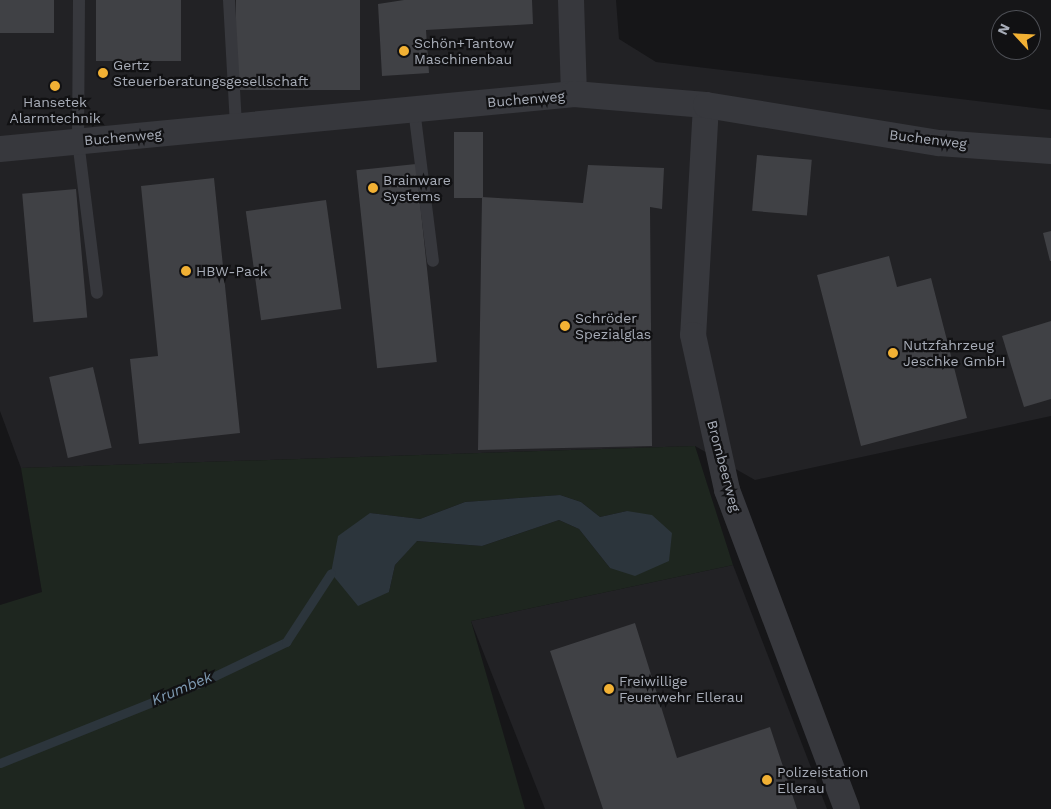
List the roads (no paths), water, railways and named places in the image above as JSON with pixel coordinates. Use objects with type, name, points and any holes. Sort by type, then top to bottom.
[{"type":"street","points":[[571,0],[574,94]]},
{"type":"street","name":"Buchenweg","points":[[0,149],[574,94],[706,105],[939,143],[1051,151]]},
{"type":"street","name":"Brombeerweg","points":[[706,105],[693,335],[727,490],[847,809]]},
{"type":"lane","points":[[79,0],[78,141],[97,293]]},
{"type":"lane","points":[[229,0],[236,126]]},
{"type":"lane","points":[[414,109],[433,261]]},
{"type":"waterway","name":"Krumbek","points":[[0,763],[198,684],[286,642],[331,573]]},
{"type":"place","name":"Schön+Tantow Maschinenbau","points":[[404,51]]},
{"type":"place","name":"Gertz Steuerberatungsgesellschaft","points":[[103,73]]},
{"type":"place","name":"Hansetek Alarmtechnik","points":[[55,86]]},
{"type":"place","name":"Brainware Systems","points":[[373,188]]},
{"type":"place","name":"HBW-Pack","points":[[186,271]]},
{"type":"place","name":"Schröder Spezialglas","points":[[565,326]]},
{"type":"place","name":"Nutzfahrzeug Jeschke GmbH","points":[[893,353]]},
{"type":"place","name":"Freiwillige Feuerwehr Ellerau","points":[[609,689]]},
{"type":"place","name":"Polizeistation Ellerau","points":[[767,780]]}]
